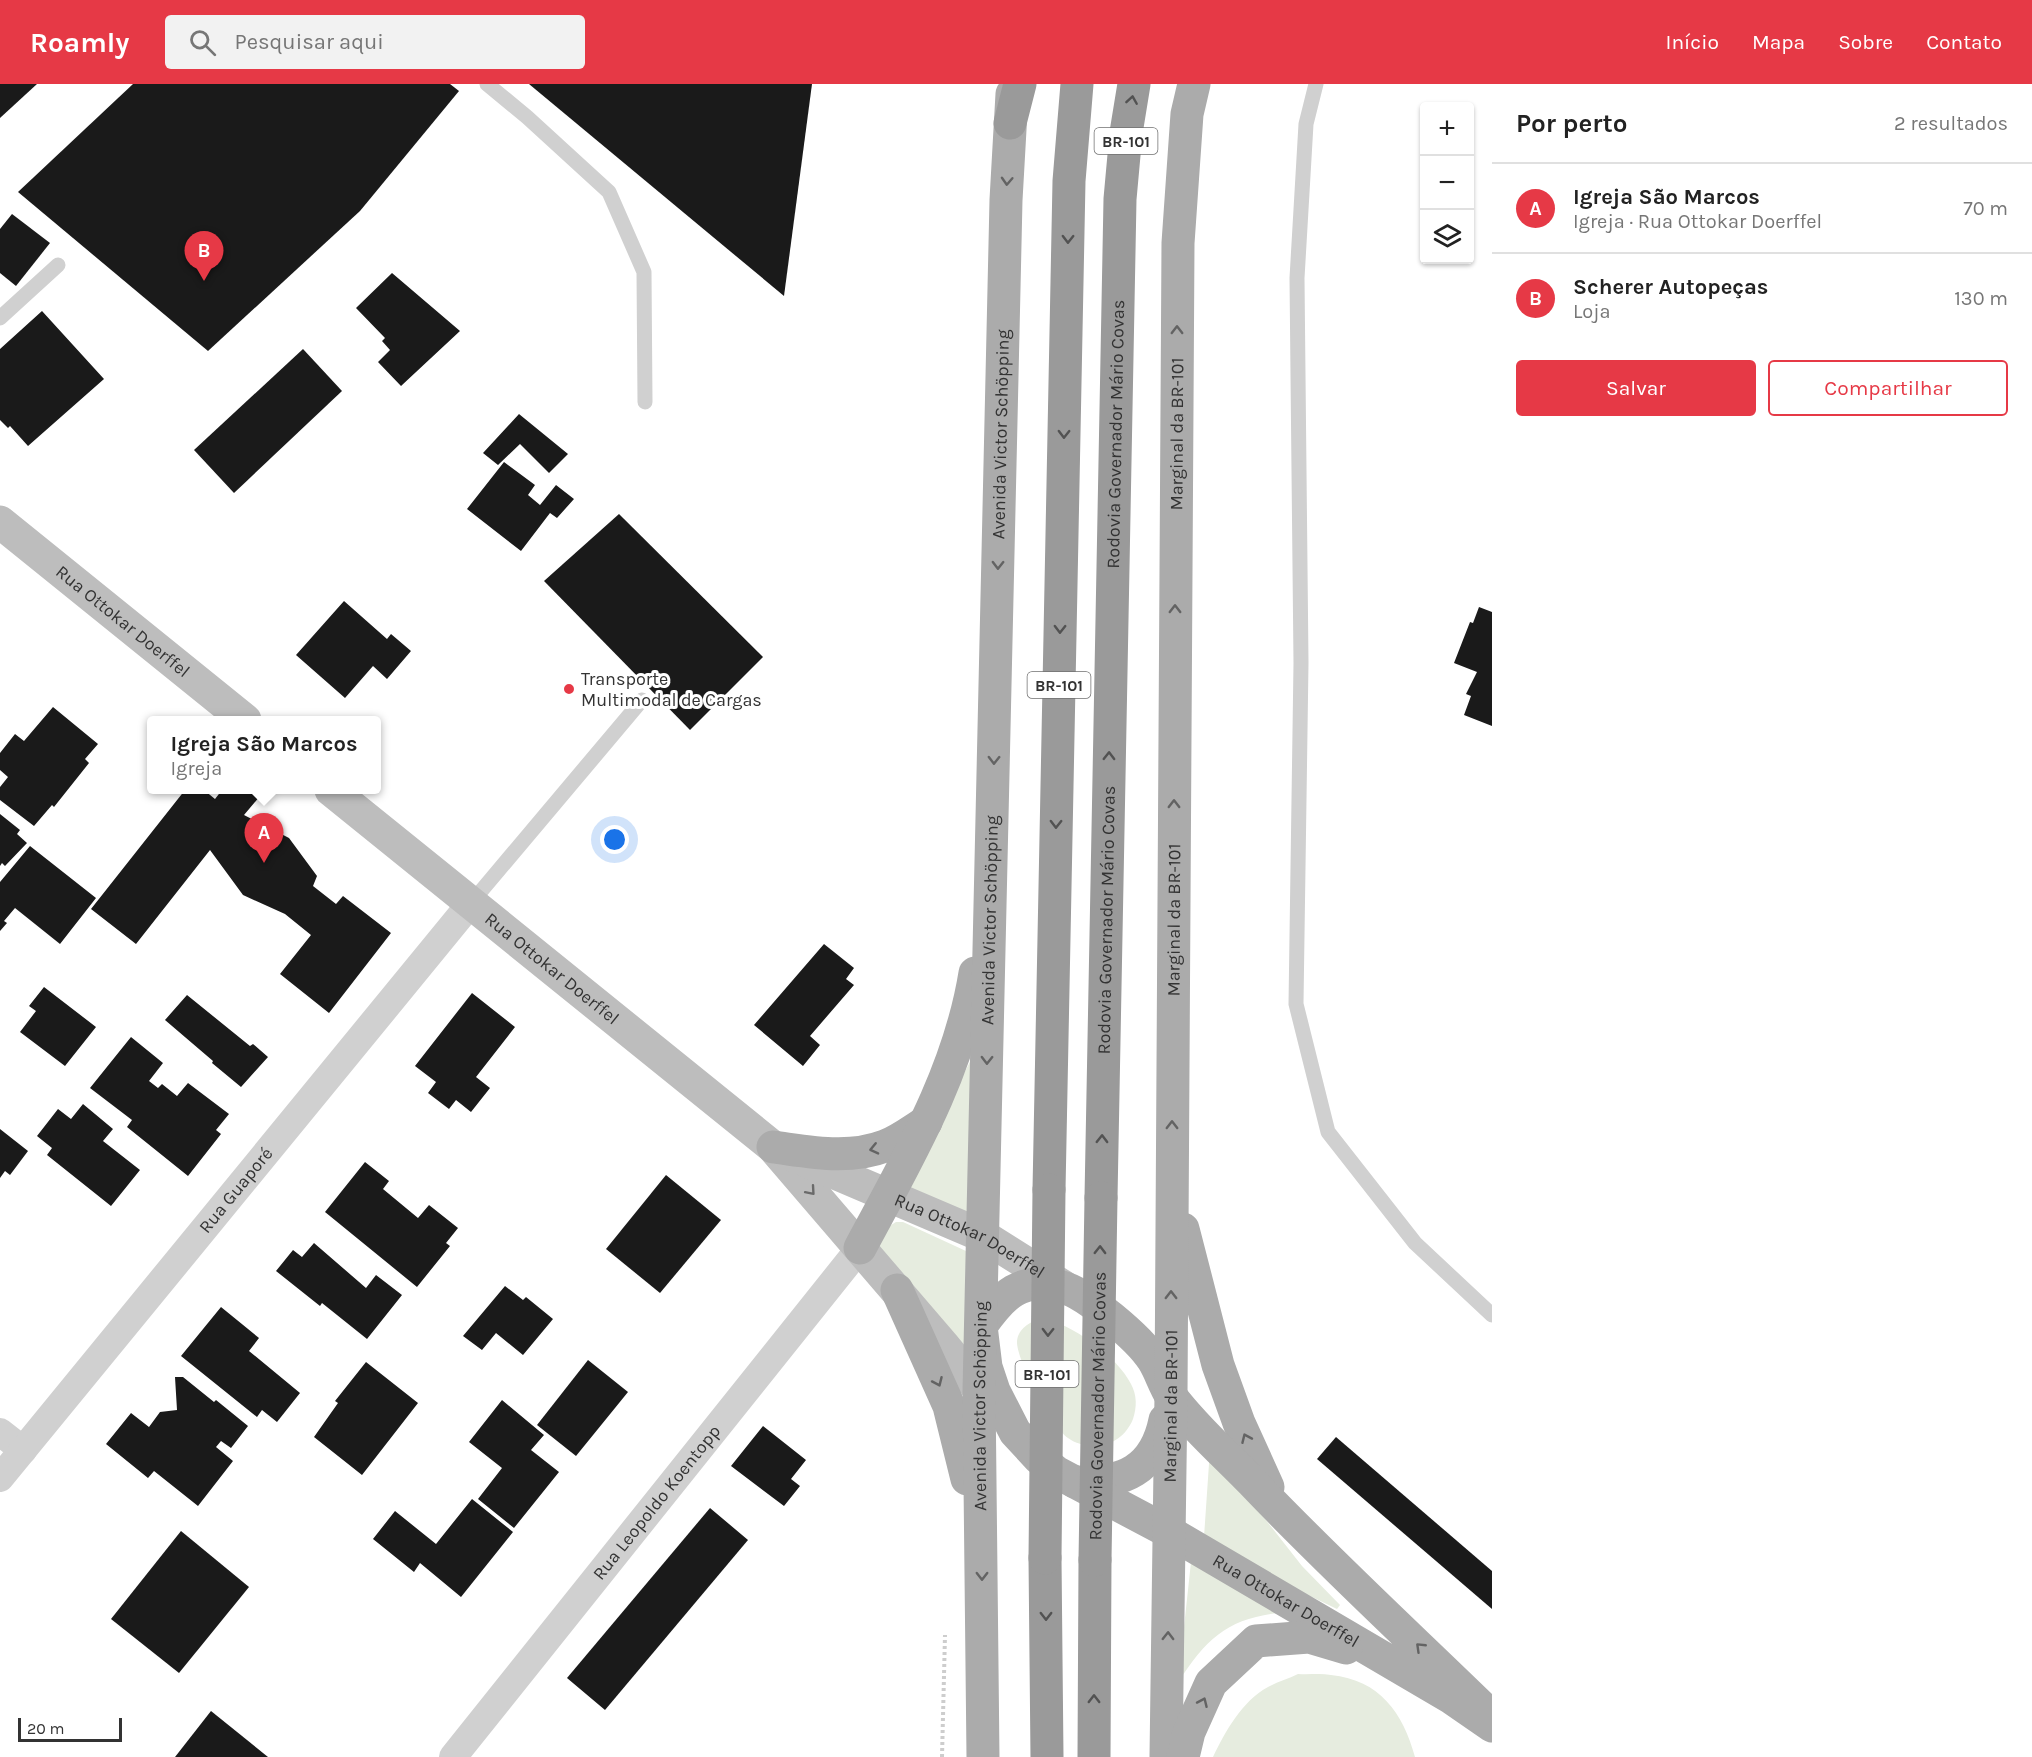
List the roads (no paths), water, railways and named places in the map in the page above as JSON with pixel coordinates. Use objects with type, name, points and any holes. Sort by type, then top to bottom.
[{"type":"highway","points":[[1010,123],[1020,84]]},
{"type":"highway","name":"BR-101","points":[[1047,1757],[1045,1557],[1049,1190],[1069,181],[1077,84]]},
{"type":"highway","name":"Rodovia Governador Mário Covas","points":[[1094,1757],[1101,1198],[1120,199],[1126,133],[1134,84]]},
{"type":"main road","name":"Avenida Victor Schöpping","points":[[983,1757],[981,1326],[1005,224],[1013,84]]},
{"type":"main road","name":"Marginal da BR-101","points":[[1166,1757],[1171,1395],[1178,243],[1187,114],[1194,84]]},
{"type":"main road","name":"Rua Ottokar Doerffel","points":[[0,522],[240,716]]},
{"type":"main road","name":"Rua Ottokar Doerffel","points":[[337,794],[773,1147],[897,1290],[1015,1432]]},
{"type":"main road","points":[[861,1248],[940,1094],[959,1037],[973,981],[991,867]]},
{"type":"main road","points":[[773,1147],[821,1154],[849,1155],[886,1146],[926,1122]]},
{"type":"main road","name":"Rua Ottokar Doerffel","points":[[773,1147],[983,1236],[1064,1287]]},
{"type":"main road","points":[[1171,1183],[1218,1365],[1239,1423],[1279,1510]]},
{"type":"main road","points":[[1171,1395],[1163,1432],[1152,1456],[1136,1470],[1117,1479],[1097,1483],[1075,1482],[1056,1472],[1039,1458],[1015,1432],[994,1391],[986,1367],[981,1326],[1008,1293],[1022,1286],[1038,1283],[1064,1287],[1096,1306],[1125,1329],[1152,1359],[1171,1395],[1279,1510],[1492,1716]]},
{"type":"main road","points":[[897,1290],[949,1406],[981,1543]]},
{"type":"main road","name":"Rua Ottokar Doerffel","points":[[1075,1482],[1169,1532],[1450,1697],[1492,1726]]},
{"type":"main road","points":[[1184,1757],[1189,1732],[1211,1683],[1256,1641],[1310,1637],[1385,1659]]},
{"type":"street","name":"Rua Guaporé","points":[[0,1478],[471,903]]},
{"type":"street","name":"Rua Leopoldo Koentopp","points":[[453,1757],[861,1248]]},
{"type":"street","points":[[0,1431],[23,1450]]},
{"type":"lane","points":[[487,84],[527,117],[609,192],[644,272],[645,402]]},
{"type":"lane","points":[[1316,84],[1306,123],[1297,278],[1301,663],[1296,1004],[1328,1132],[1415,1243],[1492,1315]]},
{"type":"lane","points":[[0,318],[58,265]]},
{"type":"lane","points":[[471,903],[642,700]]},
{"type":"place","name":"Scherer Autopeças","points":[[204,281]]},
{"type":"place","name":"Transporte Multimodal de Cargas","points":[[569,689]]},
{"type":"place","name":"Igreja São Marcos","points":[[264,863]]}]
